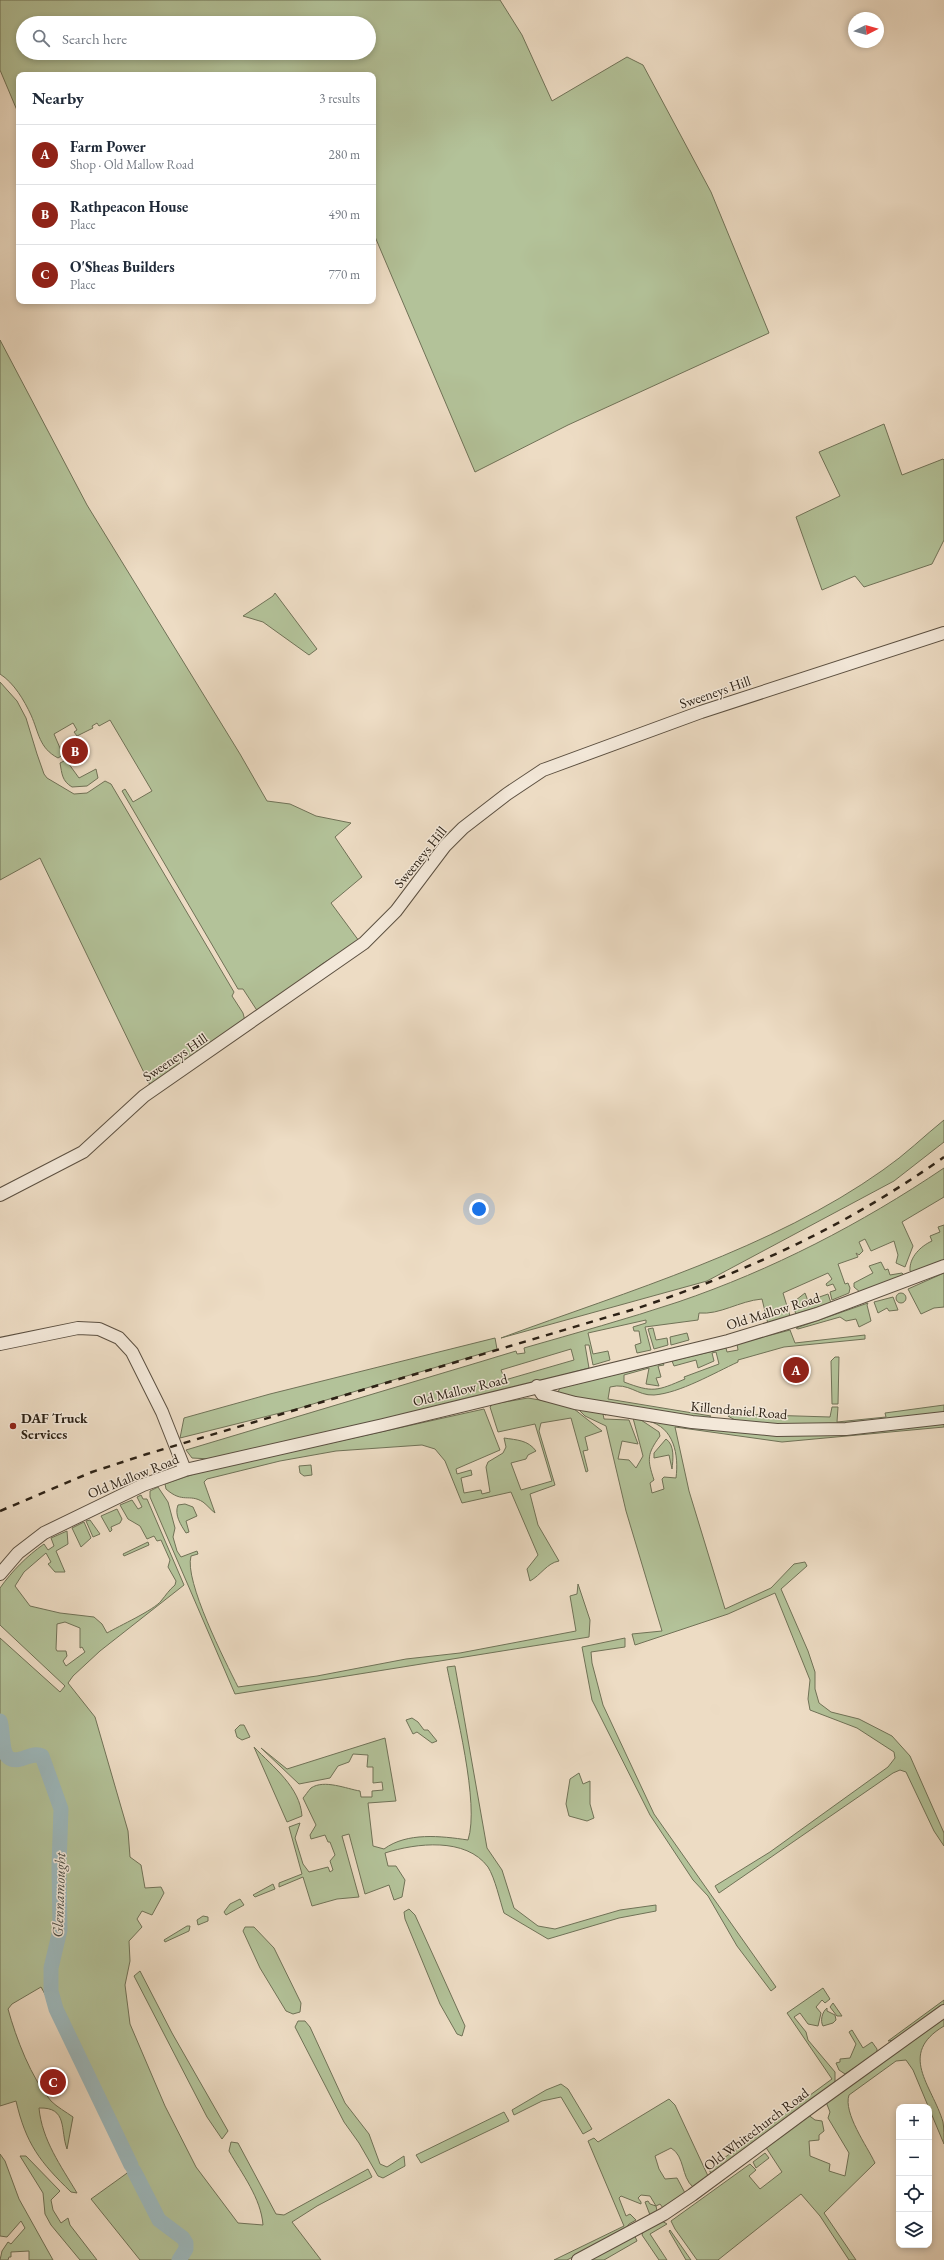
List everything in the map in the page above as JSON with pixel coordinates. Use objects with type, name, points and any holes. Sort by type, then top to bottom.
[{"type":"street","name":"Sweeneys Hill","points":[[0,1196],[83,1152],[144,1096],[364,944],[396,911],[445,846],[463,828],[507,794],[543,770],[708,709],[944,633]]},
{"type":"street","name":"Old Mallow Road","points":[[0,1574],[18,1553],[44,1533],[136,1488],[185,1470],[391,1423],[537,1386],[728,1341],[790,1324],[863,1298],[944,1266]]},
{"type":"street","points":[[0,1344],[78,1328],[99,1329],[119,1338],[136,1358],[162,1412],[185,1470]]},
{"type":"street","name":"Killendaniel Road","points":[[537,1386],[542,1394],[575,1403],[692,1422],[749,1428],[829,1430],[944,1418]]},
{"type":"street","name":"Old Whitechurch Road","points":[[578,2260],[664,2214],[692,2196],[821,2099],[944,2011]]},
{"type":"green space","points":[[0,0],[500,0],[522,35],[552,101],[627,57],[643,65],[711,192],[769,333],[568,425],[475,472],[376,239],[376,72],[16,72],[16,108],[0,70]]},
{"type":"green space","points":[[0,340],[87,505],[240,754],[267,801],[290,804],[316,816],[351,823],[335,837],[362,877],[331,903],[359,941],[322,964],[258,1012],[243,989],[238,989],[122,791],[125,789],[133,802],[152,791],[110,720],[99,726],[97,723],[92,726],[93,728],[77,736],[74,732],[77,730],[73,723],[54,734],[63,755],[58,758],[43,745],[31,715],[22,698],[10,682],[0,674]]},
{"type":"green space","points":[[884,424],[902,475],[943,459],[944,460],[944,540],[932,564],[864,587],[855,576],[822,590],[796,517],[840,496],[819,452]]},
{"type":"green space","points":[[275,593],[317,649],[309,655],[263,622],[243,616],[273,596]]},
{"type":"green space","points":[[0,682],[17,701],[26,718],[44,774],[47,778],[74,794],[87,793],[105,781],[111,784],[234,992],[232,996],[243,1013],[245,1021],[150,1085],[40,858],[0,880]]},
{"type":"green space","points":[[66,760],[79,778],[96,769],[98,778],[87,786],[72,787],[64,780],[62,774],[60,763]]},
{"type":"green space","points":[[944,1120],[944,1142],[894,1181],[707,1281],[501,1338],[698,1266],[794,1223],[840,1198],[883,1170],[907,1152]]},
{"type":"green space","points":[[944,1168],[944,1197],[902,1222],[913,1246],[905,1267],[896,1263],[898,1255],[894,1241],[871,1251],[865,1239],[859,1242],[863,1251],[859,1255],[856,1253],[858,1257],[838,1264],[845,1284],[848,1283],[850,1288],[849,1293],[832,1300],[830,1292],[836,1290],[833,1284],[827,1286],[826,1284],[832,1279],[828,1273],[783,1293],[790,1316],[768,1324],[762,1299],[754,1300],[714,1312],[699,1313],[698,1320],[645,1327],[651,1350],[637,1353],[635,1345],[641,1343],[639,1331],[634,1331],[633,1327],[646,1323],[646,1320],[588,1333],[593,1354],[608,1351],[610,1360],[593,1365],[589,1345],[585,1345],[589,1368],[480,1397],[211,1459],[192,1458],[186,1450],[516,1351],[517,1354],[525,1353],[524,1348],[678,1302],[782,1260],[848,1227],[913,1189]],"holes":[[[571,1349],[574,1360],[505,1380],[501,1370]]]},
{"type":"green space","points":[[944,1225],[944,1262],[913,1273],[910,1271],[911,1261],[916,1253],[932,1241],[930,1236],[940,1232],[938,1227]]},
{"type":"green space","points":[[881,1262],[885,1270],[888,1269],[890,1275],[902,1273],[904,1275],[861,1293],[854,1287],[854,1283],[873,1273],[869,1266]]},
{"type":"green space","points":[[944,1273],[944,1307],[934,1308],[921,1314],[908,1289]]},
{"type":"green space","points":[[805,1293],[808,1301],[828,1294],[831,1303],[796,1314],[793,1307],[796,1300]]},
{"type":"green space","points":[[899,1293],[903,1293],[905,1294],[905,1302],[899,1303],[896,1300],[896,1296]]},
{"type":"green space","points":[[893,1297],[898,1310],[889,1311],[887,1308],[878,1313],[874,1302]]},
{"type":"green space","points":[[868,1303],[867,1305],[871,1321],[859,1327],[856,1319],[846,1321],[840,1317],[798,1329],[796,1328]]},
{"type":"green space","points":[[653,1328],[656,1340],[667,1338],[668,1345],[654,1349],[648,1329]]},
{"type":"green space","points":[[790,1330],[795,1343],[865,1335],[865,1339],[784,1347],[738,1360],[738,1362],[686,1387],[675,1391],[654,1395],[648,1395],[622,1386],[610,1387],[608,1399],[711,1416],[706,1419],[583,1400],[558,1392],[560,1388],[663,1363],[664,1365],[658,1366],[661,1377],[656,1378],[659,1386],[646,1384],[649,1368],[624,1375],[624,1382],[634,1386],[649,1389],[661,1388],[685,1379],[684,1377],[719,1364],[716,1352],[712,1353],[714,1361],[698,1368],[696,1360],[674,1366],[672,1361],[726,1348],[727,1352],[738,1350],[737,1344]]},
{"type":"green space","points":[[687,1333],[689,1340],[671,1345],[670,1337]]},
{"type":"green space","points":[[495,1338],[497,1349],[296,1409],[180,1438],[184,1418],[270,1394]]},
{"type":"green space","points":[[835,1357],[839,1357],[838,1404],[832,1404],[831,1361]]},
{"type":"green space","points":[[528,1398],[569,1405],[602,1431],[585,1437],[588,1450],[583,1451],[588,1471],[586,1472],[571,1418],[541,1423],[539,1431],[555,1485],[530,1494],[538,1525],[559,1561],[551,1564],[530,1581],[527,1569],[538,1555],[511,1492],[462,1503],[445,1461],[435,1449],[422,1445],[336,1451],[280,1461],[207,1479],[204,1482],[215,1513],[198,1499],[177,1496],[166,1489],[165,1484],[200,1472],[484,1409],[500,1450],[456,1469],[457,1474],[471,1470],[472,1475],[461,1478],[464,1493],[481,1490],[482,1494],[490,1492],[486,1467],[488,1462],[503,1453],[506,1447],[504,1438],[526,1443],[533,1447],[536,1451],[528,1455],[526,1459],[511,1463],[521,1490],[552,1481],[535,1424],[498,1432],[490,1407],[493,1404]]},
{"type":"green space","points":[[944,1405],[944,1414],[808,1427],[740,1423],[728,1416],[733,1414],[830,1417],[832,1407],[838,1407],[837,1422],[886,1417],[885,1413]]},
{"type":"green space","points":[[578,1409],[604,1412],[606,1415],[603,1414],[604,1419],[629,1420],[638,1444],[622,1441],[618,1459],[629,1460],[636,1468],[643,1456],[633,1418],[641,1420],[659,1432],[660,1436],[651,1452],[649,1462],[654,1480],[650,1483],[652,1493],[664,1489],[662,1479],[664,1477],[676,1478],[677,1460],[673,1443],[664,1429],[657,1424],[648,1421],[647,1419],[712,1430],[944,1422],[944,1427],[782,1442],[675,1427],[689,1491],[725,1609],[771,1588],[794,1564],[805,1562],[807,1566],[781,1589],[808,1651],[815,1672],[815,1689],[819,1703],[831,1712],[859,1719],[892,1736],[910,1756],[944,1833],[944,1846],[934,1831],[906,1772],[900,1770],[893,1773],[719,1893],[715,1886],[770,1852],[888,1767],[895,1758],[894,1752],[857,1728],[810,1710],[808,1699],[810,1680],[775,1593],[728,1614],[635,1645],[632,1634],[662,1631],[626,1511],[606,1426],[585,1416]]},
{"type":"green space","points":[[666,1439],[671,1445],[672,1449],[672,1469],[669,1455],[654,1458],[654,1453]]},
{"type":"green space","points":[[311,1465],[312,1475],[304,1476],[300,1473],[299,1466]]},
{"type":"green space","points":[[158,1487],[168,1502],[175,1528],[173,1537],[177,1551],[181,1557],[197,1551],[198,1554],[191,1556],[190,1568],[199,1602],[238,1687],[317,1676],[406,1659],[460,1653],[576,1631],[570,1596],[577,1594],[578,1584],[590,1620],[589,1637],[235,1694],[150,1497],[150,1491]]},
{"type":"green space","points":[[141,1495],[143,1499],[147,1499],[184,1585],[100,1651],[73,1676],[68,1683],[95,1717],[128,1831],[130,1857],[141,1865],[145,1888],[161,1887],[164,1893],[152,1915],[142,1911],[137,1919],[142,1927],[129,1941],[130,1961],[125,1985],[130,2024],[165,2106],[196,2167],[238,2223],[263,2225],[259,2205],[255,2196],[229,2151],[231,2142],[238,2143],[276,2214],[284,2215],[368,2169],[372,2177],[317,2206],[292,2222],[321,2260],[140,2260],[91,2199],[130,2171],[41,1987],[12,2004],[8,2009],[20,2045],[37,2081],[51,2101],[73,2117],[67,2149],[63,2127],[59,2116],[55,2111],[39,2108],[48,2142],[77,2193],[71,2192],[60,2181],[36,2151],[24,2129],[16,2101],[0,2106],[0,1638],[60,1692],[65,1686],[0,1625],[0,1588],[26,1559],[44,1544],[48,1550],[54,1546],[51,1538],[67,1531],[68,1544],[56,1551],[65,1572],[55,1572],[48,1564],[51,1562],[46,1553],[24,1572],[15,1586],[30,1606],[60,1613],[94,1617],[102,1624],[107,1633],[151,1609],[161,1601],[175,1585],[176,1581],[168,1567],[170,1560],[161,1540],[157,1541],[154,1536],[147,1539],[140,1526],[128,1519],[120,1505],[132,1500],[138,1509],[142,1507],[137,1497]],"holes":[[[65,1622],[80,1628],[80,1648],[82,1647],[85,1652],[66,1666],[63,1661],[67,1656],[66,1651],[57,1651],[56,1649],[57,1624]]]},
{"type":"green space","points":[[185,1504],[193,1507],[197,1516],[186,1521],[189,1532],[186,1533],[179,1520],[177,1512],[178,1505]]},
{"type":"green space","points":[[117,1509],[122,1519],[120,1523],[111,1527],[112,1530],[110,1532],[101,1516]]},
{"type":"green space","points":[[90,1520],[100,1534],[93,1537],[86,1521]]},
{"type":"green space","points":[[84,1522],[91,1538],[81,1547],[72,1528]]},
{"type":"green space","points":[[148,1542],[149,1545],[124,1556],[123,1554]]},
{"type":"green space","points":[[625,1638],[625,1647],[591,1652],[592,1663],[603,1705],[654,1814],[776,1987],[771,1991],[737,1946],[708,1896],[693,1880],[650,1815],[592,1700],[582,1647]]},
{"type":"green space","points":[[455,1666],[487,1848],[502,1870],[514,1908],[538,1926],[555,1929],[620,1910],[656,1905],[656,1911],[619,1918],[548,1939],[504,1913],[491,1872],[479,1857],[454,1847],[440,1845],[411,1847],[385,1853],[388,1866],[396,1866],[405,1880],[402,1897],[394,1900],[389,1885],[365,1894],[349,1834],[342,1836],[359,1897],[337,1899],[312,1906],[303,1877],[279,1887],[279,1883],[302,1874],[289,1827],[300,1823],[295,1838],[303,1864],[309,1872],[328,1867],[330,1872],[333,1870],[330,1861],[335,1855],[330,1842],[328,1842],[325,1835],[311,1839],[310,1835],[316,1825],[303,1798],[311,1788],[322,1784],[336,1785],[360,1791],[361,1797],[372,1797],[372,1791],[383,1790],[382,1782],[373,1783],[373,1767],[367,1767],[368,1755],[353,1754],[349,1762],[338,1766],[330,1778],[299,1784],[261,1748],[287,1769],[385,1738],[396,1801],[368,1803],[373,1846],[384,1849],[403,1840],[424,1837],[447,1837],[468,1840],[471,1824],[469,1780],[447,1667]]},
{"type":"green space","points":[[412,1718],[418,1722],[424,1730],[428,1730],[437,1741],[432,1743],[417,1732],[413,1734],[406,1720]]},
{"type":"green space","points":[[240,1725],[244,1725],[250,1737],[242,1740],[237,1737],[235,1730]]},
{"type":"green space","points":[[254,1747],[277,1770],[291,1787],[300,1806],[302,1816],[287,1822]]},
{"type":"green space","points":[[579,1773],[583,1784],[590,1781],[590,1804],[594,1818],[587,1821],[569,1816],[566,1804],[570,1779]]},
{"type":"green space","points":[[273,1884],[275,1889],[255,1897],[253,1895]]},
{"type":"green space","points":[[240,1899],[244,1905],[226,1915],[224,1912],[230,1904]]},
{"type":"green space","points":[[409,1909],[415,1915],[465,2026],[462,2036],[457,2034],[440,2004],[405,1919],[404,1912]]},
{"type":"green space","points":[[203,1916],[208,1917],[208,1921],[198,1925],[197,1920]]},
{"type":"green space","points":[[187,1926],[190,1926],[189,1931],[165,1942],[164,1940]]},
{"type":"green space","points":[[245,1927],[254,1927],[274,1948],[301,2003],[300,2012],[293,2014],[286,2011],[260,1968],[243,1931]]},
{"type":"green space","points":[[140,1971],[172,2033],[228,2131],[222,2139],[207,2117],[134,1976]]},
{"type":"green space","points":[[823,1988],[830,1999],[825,2003],[822,2000],[816,2007],[821,2013],[818,2026],[808,2024],[800,2013],[794,2017],[806,2032],[808,2040],[835,2072],[835,2082],[711,2174],[709,2169],[832,2079],[787,2013]]},
{"type":"green space","points":[[944,2000],[944,2006],[895,2040],[888,2041]]},
{"type":"green space","points":[[833,2003],[842,2016],[837,2016],[830,2007]]},
{"type":"green space","points":[[827,2008],[827,2011],[835,2015],[836,2020],[833,2023],[823,2026],[822,2017]]},
{"type":"green space","points":[[944,2016],[944,2026],[930,2037],[922,2048],[920,2059],[926,2083],[943,2122],[944,2144],[932,2115],[932,2104],[927,2104],[913,2070],[906,2060],[896,2061],[849,2095],[849,2111],[852,2120],[875,2163],[824,2213],[856,2260],[849,2260],[820,2216],[801,2194],[718,2260],[697,2260],[671,2221],[750,2164],[756,2170],[749,2176],[760,2189],[782,2172],[765,2146],[807,2114],[815,2120],[822,2121],[824,2131],[819,2135],[819,2140],[809,2141],[810,2156],[830,2164],[829,2171],[845,2176],[849,2153],[828,2118],[830,2112],[826,2102]]},
{"type":"green space","points":[[298,2021],[305,2021],[310,2027],[345,2103],[369,2134],[380,2164],[387,2167],[404,2156],[405,2166],[383,2178],[378,2176],[359,2143],[344,2122],[295,2027]]},
{"type":"green space","points":[[852,2030],[863,2048],[872,2042],[877,2049],[877,2053],[845,2074],[839,2070],[836,2063],[840,2062],[840,2059],[850,2058],[856,2044],[849,2032]]},
{"type":"green space","points":[[561,2084],[568,2089],[592,2129],[583,2134],[561,2097],[542,2101],[514,2115],[512,2110],[546,2090]]},
{"type":"green space","points":[[669,2099],[675,2105],[708,2176],[693,2187],[686,2178],[679,2156],[671,2148],[655,2156],[659,2169],[665,2179],[677,2178],[685,2193],[663,2208],[660,2204],[656,2206],[650,2196],[641,2195],[638,2198],[641,2204],[621,2196],[619,2198],[626,2216],[630,2214],[636,2220],[629,2224],[625,2230],[567,2260],[554,2260],[624,2226],[588,2141],[594,2138],[598,2142]]},
{"type":"green space","points":[[504,2112],[509,2121],[421,2163],[416,2155]]},
{"type":"green space","points":[[765,2153],[769,2158],[756,2168],[753,2162]]},
{"type":"green space","points":[[0,2154],[5,2161],[19,2199],[53,2260],[29,2260],[29,2251],[11,2252],[11,2257],[9,2257],[8,2260],[0,2260],[2,2251],[8,2242],[11,2244],[25,2228],[21,2221],[7,2237],[0,2236]]},
{"type":"green space","points":[[20,2156],[26,2156],[60,2191],[51,2200],[53,2210],[61,2223],[68,2218],[70,2225],[97,2260],[80,2260],[51,2225],[45,2214],[43,2193]]},
{"type":"green space","points":[[648,2201],[650,2204],[656,2206],[657,2211],[650,2215],[645,2202]]},
{"type":"green space","points":[[662,2221],[667,2224],[650,2234],[667,2260],[659,2260],[642,2235],[643,2232]]},
{"type":"green space","points":[[670,2230],[691,2260],[686,2260],[669,2231]]},
{"type":"green space","points":[[634,2234],[637,2241],[604,2260],[586,2260]]},
{"type":"waterway","name":"Glennamought","points":[[0,1721],[5,1753],[8,1757],[19,1760],[34,1755],[42,1756],[61,1809],[59,1866],[60,1930],[51,1968],[51,1991],[56,2009],[131,2165]]},
{"type":"waterway","name":"Glennamought","points":[[134,2171],[159,2220],[183,2238],[186,2243],[186,2249],[179,2260]]},
{"type":"railway","points":[[0,1511],[92,1472],[147,1454],[638,1308],[679,1293],[758,1262],[797,1244],[871,1204],[908,1182],[944,1157]]},
{"type":"place","name":"Rathpeacon House","points":[[75,751]]},
{"type":"place","name":"Farm Power","points":[[796,1370]]},
{"type":"place","name":"DAF Truck Services","points":[[13,1426]]},
{"type":"place","name":"O'Sheas Builders","points":[[53,2082]]}]
